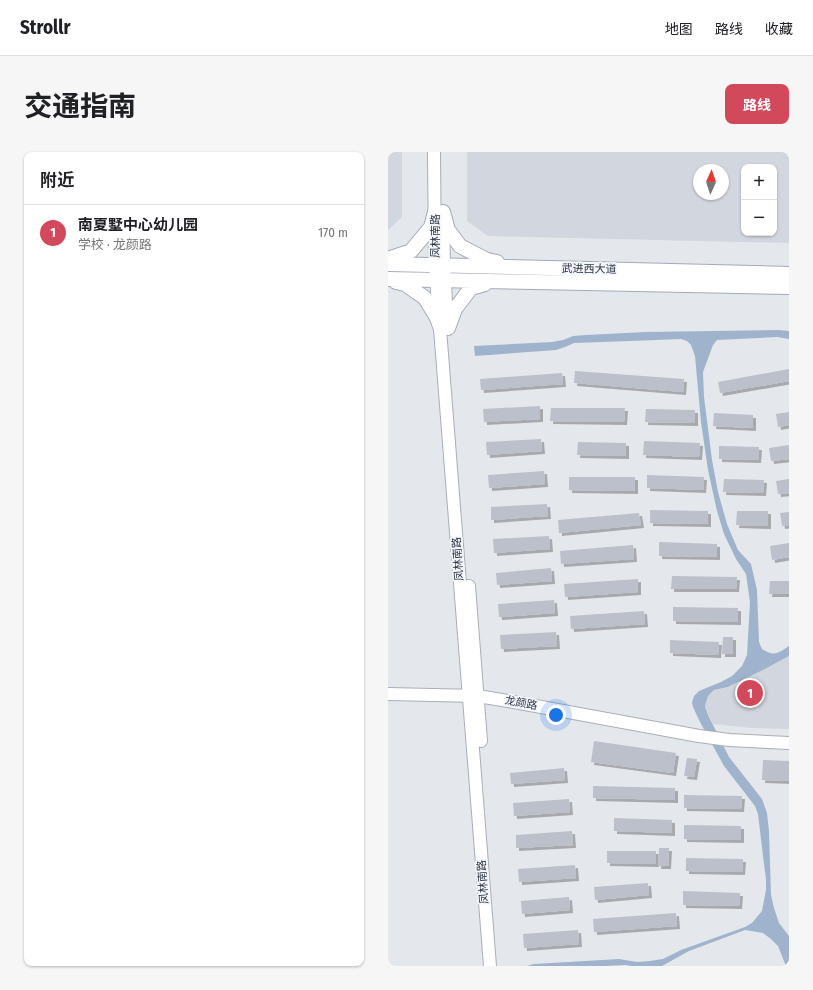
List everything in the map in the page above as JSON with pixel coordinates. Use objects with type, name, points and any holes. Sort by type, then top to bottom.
[{"type":"main road","name":"凤林南路","points":[[434,152],[439,212]]},
{"type":"main road","name":"凤林南路","points":[[442,152],[439,212],[439,265],[473,696],[498,966]]},
{"type":"main road","points":[[388,259],[411,251],[431,227],[439,212]]},
{"type":"main road","points":[[439,212],[448,230],[460,246],[487,260],[539,268]]},
{"type":"main road","name":"武进西大道","points":[[388,264],[789,274]]},
{"type":"main road","points":[[388,280],[405,284],[425,298],[444,329],[455,309],[471,288],[499,281]]},
{"type":"main road","name":"武进西大道","points":[[388,280],[789,287]]},
{"type":"main road","name":"龙颜路","points":[[388,694],[473,696],[514,702],[699,736],[730,740],[789,743]]},
{"type":"main road","name":"凤林南路","points":[[473,696],[490,966]]},
{"type":"shaded area","points":[[388,152],[402,152],[402,217],[388,230]]},
{"type":"shaded area","points":[[467,152],[789,152],[789,243],[488,236],[467,221]]},
{"type":"shaded area","points":[[789,656],[789,729],[752,728],[713,724],[705,707],[708,696],[715,690],[729,687]]},
{"type":"water","points":[[789,331],[789,339],[777,337],[717,340],[713,345],[703,372],[704,397],[712,460],[718,492],[727,524],[738,550],[751,564],[757,590],[759,642],[762,649],[770,653],[779,652],[789,646],[789,656],[728,687],[714,690],[708,696],[705,707],[729,757],[762,799],[767,813],[771,895],[779,923],[789,936],[789,966],[786,966],[778,946],[771,939],[763,933],[745,930],[689,951],[662,966],[527,966],[534,964],[619,959],[637,962],[663,959],[681,950],[745,927],[752,923],[762,911],[766,890],[766,879],[758,814],[755,806],[724,766],[700,722],[692,702],[694,696],[699,691],[732,676],[742,666],[747,655],[750,602],[746,574],[736,559],[724,534],[717,511],[708,470],[701,422],[695,356],[691,345],[687,341],[681,339],[574,343],[556,350],[475,356],[474,346],[552,342],[573,336],[586,335],[645,332]]},
{"type":"building","points":[[789,369],[789,381],[720,393],[718,382]]},
{"type":"building","points":[[575,371],[684,379],[683,392],[574,383]]},
{"type":"building","points":[[562,373],[563,384],[481,390],[480,379]]},
{"type":"building","points":[[540,406],[540,419],[484,422],[483,409]]},
{"type":"building","points":[[551,408],[625,408],[624,422],[550,421]]},
{"type":"building","points":[[646,409],[695,410],[695,423],[645,422]]},
{"type":"building","points":[[789,412],[789,425],[778,427],[776,414]]},
{"type":"building","points":[[714,413],[753,415],[753,428],[713,426]]},
{"type":"building","points":[[541,439],[542,451],[487,455],[486,442]]},
{"type":"building","points":[[644,441],[700,443],[699,457],[643,455]]},
{"type":"building","points":[[578,442],[626,443],[626,456],[577,455]]},
{"type":"building","points":[[789,445],[789,459],[771,461],[769,448]]},
{"type":"building","points":[[719,446],[759,447],[758,460],[719,459]]},
{"type":"building","points":[[544,471],[545,484],[489,488],[488,475]]},
{"type":"building","points":[[647,475],[704,477],[703,490],[647,488]]},
{"type":"building","points":[[569,477],[635,477],[635,491],[569,490]]},
{"type":"building","points":[[724,479],[764,480],[763,493],[723,492]]},
{"type":"building","points":[[789,479],[789,493],[778,494],[776,481]]},
{"type":"building","points":[[547,504],[548,516],[491,520],[491,507]]},
{"type":"building","points":[[650,510],[708,511],[708,524],[650,523]]},
{"type":"building","points":[[737,511],[768,511],[768,526],[736,525]]},
{"type":"building","points":[[789,512],[789,525],[782,526],[780,513]]},
{"type":"building","points":[[639,513],[641,525],[559,533],[558,520]]},
{"type":"building","points":[[549,536],[550,549],[494,553],[493,539]]},
{"type":"building","points":[[659,542],[717,544],[717,557],[659,556]]},
{"type":"building","points":[[789,543],[789,557],[772,560],[770,546]]},
{"type":"building","points":[[633,545],[634,559],[561,564],[560,551]]},
{"type":"building","points":[[551,568],[552,581],[497,585],[496,573]]},
{"type":"building","points":[[672,576],[737,577],[736,589],[671,589]]},
{"type":"building","points":[[638,579],[638,592],[565,597],[564,584]]},
{"type":"building","points":[[770,581],[789,581],[789,594],[769,594]]},
{"type":"building","points":[[554,600],[555,613],[499,617],[498,604]]},
{"type":"building","points":[[673,607],[738,608],[738,622],[673,621]]},
{"type":"building","points":[[644,611],[645,624],[571,629],[570,616]]},
{"type":"building","points":[[556,632],[557,646],[501,649],[500,635]]},
{"type":"building","points":[[723,637],[733,637],[733,654],[722,654]]},
{"type":"building","points":[[670,640],[719,642],[718,655],[670,653]]},
{"type":"building","points":[[594,741],[676,753],[673,773],[591,762]]},
{"type":"building","points":[[687,758],[697,759],[694,777],[684,776]]},
{"type":"building","points":[[763,760],[789,761],[789,781],[762,780]]},
{"type":"building","points":[[564,768],[565,780],[511,784],[510,773]]},
{"type":"building","points":[[593,786],[675,788],[675,800],[593,798]]},
{"type":"building","points":[[684,795],[742,796],[741,809],[684,808]]},
{"type":"building","points":[[569,799],[570,812],[514,816],[513,803]]},
{"type":"building","points":[[614,818],[672,820],[672,833],[614,831]]},
{"type":"building","points":[[684,825],[741,826],[741,840],[684,839]]},
{"type":"building","points":[[572,831],[573,845],[516,848],[516,835]]},
{"type":"building","points":[[659,848],[669,848],[668,866],[658,866]]},
{"type":"building","points":[[607,851],[656,851],[656,864],[607,863]]},
{"type":"building","points":[[686,858],[743,859],[742,872],[686,871]]},
{"type":"building","points":[[575,865],[576,878],[519,882],[518,869]]},
{"type":"building","points":[[648,883],[649,895],[595,900],[594,887]]},
{"type":"building","points":[[683,891],[740,893],[739,906],[683,905]]},
{"type":"building","points":[[569,897],[570,910],[522,914],[521,901]]},
{"type":"building","points":[[676,913],[677,926],[594,932],[593,919]]},
{"type":"building","points":[[578,930],[579,944],[524,948],[523,934]]},
{"type":"place","name":"南夏墅中心幼儿园","points":[[750,693]]}]
